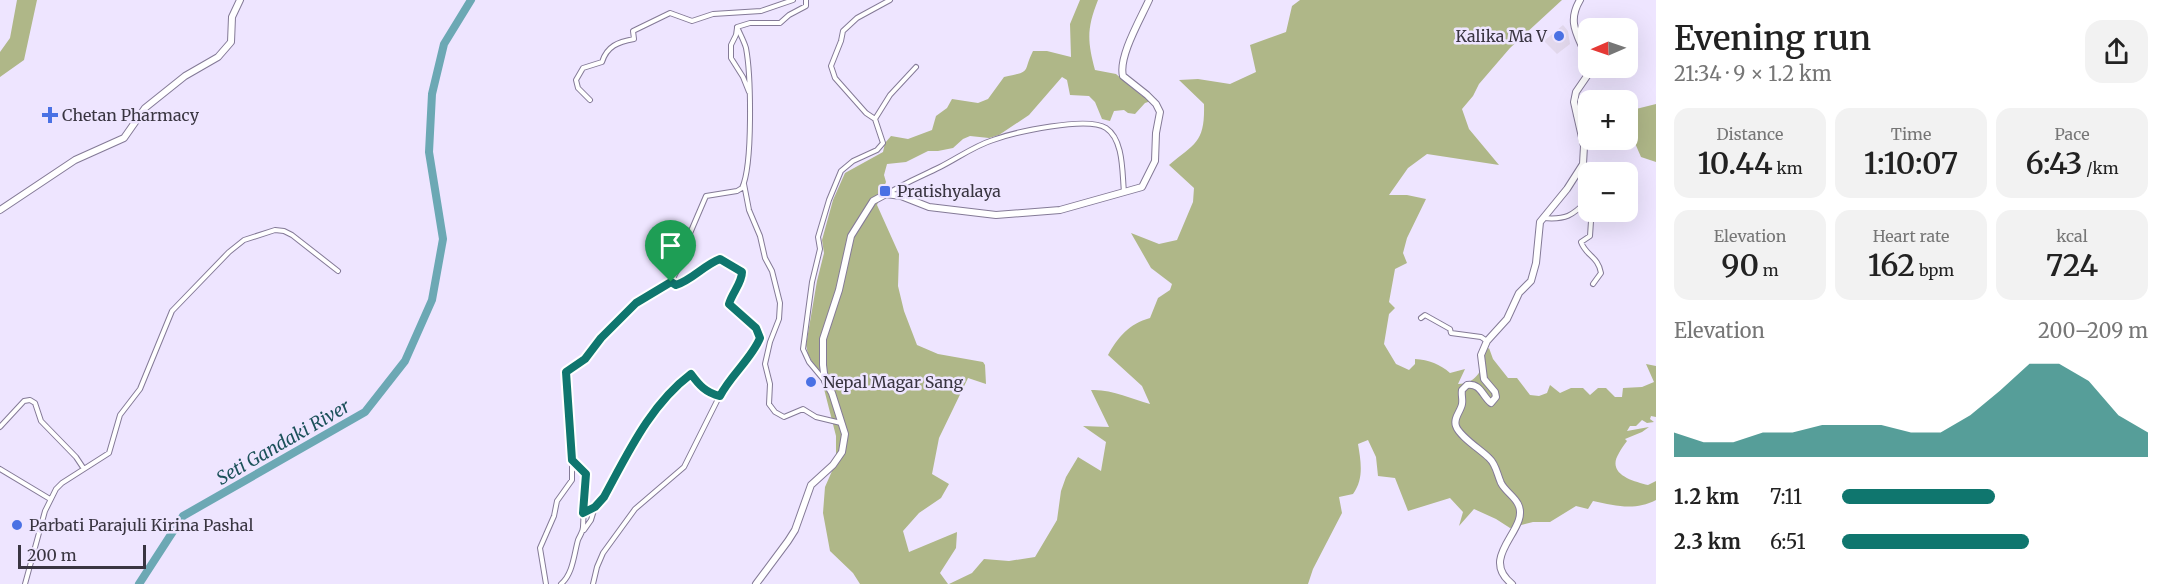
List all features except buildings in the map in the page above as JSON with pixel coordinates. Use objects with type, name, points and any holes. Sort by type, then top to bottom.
[{"type":"street","points":[[0,210],[75,160],[124,138],[146,108],[185,76],[218,57],[231,42],[232,17],[240,0]]},
{"type":"street","points":[[590,100],[578,88],[576,80],[583,69],[602,62],[610,47],[634,39],[633,31],[645,24],[670,13],[692,21],[712,14],[760,10],[793,0]]},
{"type":"street","points":[[737,27],[750,23],[780,23],[806,6],[806,0]]},
{"type":"street","points":[[756,584],[792,536],[811,485],[839,458],[845,440],[832,393],[803,350],[812,282],[820,249],[818,237],[829,200],[841,171],[853,161],[877,150],[883,143],[875,119],[866,113],[835,78],[831,66],[843,31],[857,18],[890,0]]},
{"type":"street","points":[[886,194],[901,196],[929,207],[996,215],[1060,210],[1142,187],[1155,161],[1159,109],[1148,94],[1123,76],[1122,69],[1130,43],[1149,0]]},
{"type":"street","points":[[1578,36],[1573,12],[1580,2]]},
{"type":"street","points":[[546,584],[540,548],[551,524],[557,501],[572,480],[566,372],[585,359],[601,338],[636,303],[671,282],[680,265],[688,238],[706,196],[736,191],[742,188],[744,183],[747,164],[749,92],[746,46],[737,27]]},
{"type":"street","points":[[737,27],[731,45],[731,58],[744,77],[749,92]]},
{"type":"street","points":[[875,119],[890,95],[916,67]]},
{"type":"street","points":[[1512,584],[1503,574],[1501,555],[1518,523],[1520,510],[1502,485],[1497,470],[1489,458],[1482,454],[1455,425],[1462,404],[1461,394],[1464,387],[1471,384],[1476,385],[1491,403],[1496,397],[1496,392],[1482,374],[1481,355],[1487,341],[1506,319],[1519,294],[1534,276],[1539,227],[1543,218],[1573,181],[1583,164],[1584,146],[1576,115],[1575,95],[1586,78]]},
{"type":"street","points":[[825,381],[824,332],[839,290],[851,236],[873,201],[903,183],[993,140],[1080,123],[1106,128],[1115,138],[1119,149],[1124,192]]},
{"type":"street","points":[[744,183],[749,210],[760,236],[780,303],[778,319],[765,364],[770,384],[769,404],[775,412],[784,417],[802,410],[816,417],[841,423]]},
{"type":"street","points":[[1543,218],[1559,220],[1567,218],[1578,209]]},
{"type":"street","points":[[1591,222],[1590,236],[1581,242],[1583,248],[1593,256],[1599,266],[1600,273],[1593,284]]},
{"type":"street","points":[[25,584],[50,499],[62,483],[109,453],[120,415],[140,389],[172,311],[229,252],[244,240],[275,230],[284,231],[338,271]]},
{"type":"street","points":[[593,584],[603,553],[635,509],[684,467],[720,396],[760,338],[756,328],[729,304],[736,286],[742,279],[742,272],[720,259],[707,264],[683,283],[676,285],[671,282]]},
{"type":"street","points":[[1421,318],[1425,315],[1450,329],[1451,333],[1481,337],[1487,341]]},
{"type":"street","points":[[583,513],[595,507],[604,497],[644,424],[675,386],[691,374],[710,394],[720,396]]},
{"type":"street","points":[[0,427],[24,401],[30,400],[35,403],[41,421],[84,469]]},
{"type":"street","points":[[572,460],[586,474],[583,531]]},
{"type":"street","points":[[0,469],[50,499]]},
{"type":"street","points":[[561,584],[565,582],[571,567],[579,536],[591,520],[595,507]]},
{"type":"shaded area","name":"Kalika Ma V","points":[[1563,25],[1568,31],[1570,44],[1557,54],[1544,41]]},
{"type":"green space","points":[[17,0],[37,0],[24,60],[0,77],[0,52],[10,38]]},
{"type":"green space","points":[[1080,0],[1098,0],[1089,34],[1095,70],[1116,74],[1142,96],[1157,99],[1145,103],[1135,114],[1124,110],[1114,111],[1110,121],[1102,119],[1095,102],[1089,96],[1070,95],[1067,80],[1062,77],[1029,115],[999,135],[989,138],[970,136],[953,148],[928,151],[906,162],[887,164],[884,175],[886,182],[877,205],[899,254],[898,286],[904,311],[917,345],[938,354],[983,362],[986,384],[968,378],[939,438],[932,474],[949,484],[941,498],[919,513],[903,531],[909,552],[957,532],[956,548],[940,573],[948,584],[860,584],[853,573],[830,551],[823,513],[825,487],[836,462],[836,436],[822,381],[808,354],[806,345],[824,253],[822,240],[833,200],[845,173],[883,152],[885,143],[891,136],[908,139],[932,130],[936,116],[947,108],[952,99],[978,103],[988,99],[1004,77],[1019,74],[1025,70],[1033,51],[1047,51],[1071,57],[1070,24]]},
{"type":"green space","points":[[1300,0],[1562,0],[1510,48],[1479,84],[1462,109],[1469,129],[1499,165],[1427,154],[1408,168],[1389,195],[1407,195],[1426,199],[1407,238],[1403,253],[1407,263],[1395,269],[1389,302],[1395,308],[1389,314],[1384,344],[1396,364],[1409,370],[1415,364],[1415,359],[1434,363],[1450,373],[1465,369],[1458,384],[1475,378],[1481,369],[1485,351],[1489,348],[1493,359],[1508,378],[1517,378],[1530,395],[1539,396],[1547,393],[1550,385],[1560,393],[1571,388],[1583,388],[1590,395],[1598,388],[1606,388],[1615,397],[1622,397],[1623,388],[1642,387],[1654,382],[1646,364],[1656,366],[1656,417],[1651,416],[1650,419],[1654,422],[1647,423],[1642,420],[1636,426],[1630,426],[1627,431],[1649,427],[1625,439],[1627,441],[1619,453],[1616,466],[1618,471],[1628,479],[1648,485],[1656,481],[1656,500],[1641,506],[1618,506],[1593,501],[1588,509],[1576,506],[1550,522],[1533,522],[1510,528],[1474,509],[1459,526],[1463,512],[1450,498],[1408,511],[1395,478],[1378,476],[1376,457],[1368,440],[1358,444],[1361,470],[1359,482],[1353,494],[1339,497],[1342,513],[1313,569],[1308,584],[949,584],[972,573],[984,559],[1009,561],[1035,557],[1057,520],[1061,491],[1078,457],[1101,471],[1106,442],[1083,426],[1109,427],[1091,390],[1114,393],[1150,404],[1142,386],[1108,355],[1125,332],[1150,318],[1158,298],[1170,290],[1172,284],[1151,268],[1131,233],[1159,244],[1177,240],[1193,202],[1194,188],[1169,165],[1197,140],[1203,126],[1204,104],[1179,80],[1198,79],[1230,84],[1256,72],[1250,45],[1286,32],[1292,6]]},
{"type":"green space","points":[[1656,104],[1656,162],[1641,157],[1638,150],[1638,108]]},
{"type":"waterway","name":"Seti Gandaki River","points":[[139,584],[183,516],[365,412],[405,361],[432,300],[443,239],[429,152],[432,94],[444,44],[471,0]]},
{"type":"place","name":"Kalika Ma V","points":[[1559,36]]},
{"type":"place","name":"Chetan Pharmacy","points":[[50,115]]},
{"type":"place","name":"Pratishyalaya","points":[[885,191]]},
{"type":"place","name":"Nepal Magar Sang","points":[[811,382]]},
{"type":"place","name":"Parbati Parajuli Kirina Pashal","points":[[17,525]]},
{"type":"route","points":[[720,259],[742,272],[742,279],[736,286],[729,304],[756,328],[760,338],[720,396],[710,394],[691,374],[675,386],[644,424],[604,497],[595,507],[583,513],[586,474],[572,460],[569,445],[570,418],[566,372],[585,359],[601,338],[636,303],[671,282],[676,285],[683,283],[707,264],[720,259]]}]
